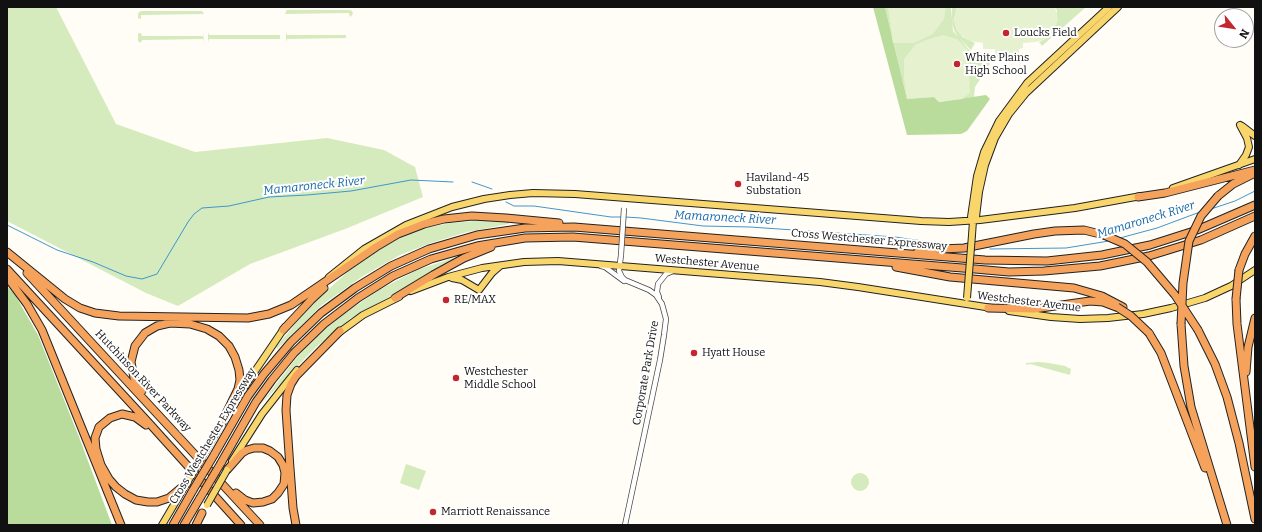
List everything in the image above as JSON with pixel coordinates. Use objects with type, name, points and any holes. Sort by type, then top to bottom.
[{"type":"highway","points":[[1138,197],[1165,193],[1255,170]]},
{"type":"highway","points":[[1227,525],[1194,417],[1188,392],[1182,352],[1182,283],[1190,242],[1201,216],[1218,196],[1233,184],[1255,173]]},
{"type":"highway","name":"Cross Westchester Expressway","points":[[173,525],[252,391],[268,368],[286,347],[326,308],[372,276],[429,249],[490,232],[546,227],[581,227],[1005,261],[1054,261],[1089,258],[1130,250],[1171,239],[1209,225],[1255,205]]},
{"type":"highway","points":[[7,253],[71,303],[88,311],[107,316],[223,318],[256,317],[285,309],[342,271],[363,255],[391,238],[417,226],[444,219],[472,216],[501,217],[539,220],[609,230]]},
{"type":"highway","name":"Cross Westchester Expressway","points":[[184,525],[253,408],[276,374],[308,338],[347,305],[382,283],[425,262],[471,247],[518,239],[580,237],[1002,271],[1037,272],[1072,270],[1114,264],[1168,251],[1214,234],[1255,216]]},
{"type":"highway","points":[[867,250],[954,249],[1060,230],[1084,230],[1104,235],[1130,247],[1147,262],[1171,290],[1198,330],[1215,364],[1227,397],[1239,443],[1255,519]]},
{"type":"highway","points":[[1255,236],[1245,254],[1239,270],[1236,299],[1237,324],[1255,467]]},
{"type":"highway","points":[[395,298],[475,252],[518,239]]},
{"type":"highway","name":"Hutchinson River Parkway","points":[[7,253],[50,297],[260,525]]},
{"type":"highway","points":[[864,260],[946,277],[1074,288],[1102,296],[1120,307],[1149,334],[1161,353],[1203,463],[1215,488]]},
{"type":"highway","points":[[7,270],[149,422],[240,525]]},
{"type":"highway","points":[[282,330],[342,271]]},
{"type":"highway","points":[[7,277],[27,304],[42,330],[120,525]]},
{"type":"highway","points":[[988,308],[1034,309],[1087,301],[1103,302],[1120,307]]},
{"type":"highway","points":[[1246,387],[1248,347],[1255,318]]},
{"type":"highway","points":[[165,422],[135,381],[132,368],[132,359],[135,346],[145,333],[159,325],[175,322],[196,326],[212,332],[226,343],[235,357],[239,373],[239,386],[221,424]]},
{"type":"highway","points":[[296,525],[293,508],[290,468],[286,410],[287,395],[296,376],[340,332]]},
{"type":"highway","points":[[170,447],[141,421],[135,417],[127,415],[114,416],[105,421],[98,429],[95,440],[97,455],[108,476],[118,489],[131,497],[144,502],[159,501],[170,497],[187,483]]},
{"type":"highway","points":[[216,478],[244,500],[255,503],[265,502],[274,497],[280,491],[284,481],[284,470],[281,461],[274,454],[264,448],[254,448],[245,451],[227,470]]},
{"type":"highway","points":[[195,525],[202,512]]},
{"type":"main road","points":[[965,301],[973,221],[971,217],[977,176],[984,152],[999,121],[1018,94],[1032,78],[1109,7]]},
{"type":"main road","points":[[973,221],[976,217],[980,185],[987,160],[998,132],[1009,114],[1026,93],[1118,7]]},
{"type":"main road","points":[[1238,165],[1246,155],[1249,147],[1248,138],[1240,125],[1255,136]]},
{"type":"main road","points":[[162,525],[250,376],[282,330],[317,288],[340,266],[376,241],[406,225],[447,209],[484,199],[516,194],[554,193],[935,222],[973,221],[1089,206],[1138,197],[1179,186],[1255,159]]},
{"type":"main road","points":[[977,210],[982,216],[989,219]]},
{"type":"main road","name":"Westchester Avenue","points":[[202,512],[254,425],[284,386],[308,360],[340,332],[364,315],[395,298],[448,277],[482,268],[503,264],[538,261],[574,261],[851,286],[965,301],[988,308],[1059,318],[1094,319],[1129,316],[1164,310],[1205,298],[1231,286],[1255,270]]},
{"type":"main road","points":[[448,277],[462,280],[479,290],[492,273],[503,264]]},
{"type":"street","points":[[625,198],[619,270],[625,280],[649,290],[659,299]]},
{"type":"street","points":[[574,261],[605,267],[623,281],[635,284]]},
{"type":"street","points":[[659,299],[657,288],[661,279],[666,274],[676,270]]},
{"type":"street","name":"Corporate Park Drive","points":[[625,525],[666,326],[665,312],[659,299]]},
{"type":"green space","points":[[7,7],[56,7],[116,124],[195,152],[327,138],[384,150],[415,167],[423,197],[345,229],[250,264],[178,306],[146,293],[7,221]]},
{"type":"green space","points":[[873,7],[885,7],[907,99],[934,97],[939,102],[986,95],[990,99],[967,131],[961,134],[907,135]]},
{"type":"green space","points":[[885,7],[951,7],[953,31],[971,52],[989,61],[990,64],[983,72],[984,73],[975,87],[974,97],[939,102],[907,99]]},
{"type":"green space","points":[[888,7],[946,7],[944,19],[933,34],[914,43],[893,43]]},
{"type":"green space","points":[[952,7],[957,7],[954,20],[957,30],[963,37],[975,43],[971,50],[958,37],[954,30],[952,22]]},
{"type":"green space","name":"Loucks Field","points":[[957,7],[1055,7],[1058,19],[1055,29],[1045,39],[1036,42],[1023,43],[1023,48],[1019,49],[1019,60],[996,60],[995,49],[983,49],[983,43],[970,41],[957,30],[954,20]]},
{"type":"green space","points":[[1055,7],[1086,7],[1042,46],[1039,42],[1053,33],[1057,10]]},
{"type":"green space","points":[[287,10],[350,10],[353,14],[350,17],[349,13],[286,14],[285,13]]},
{"type":"green space","points":[[141,11],[202,11],[204,14],[141,15],[141,19],[138,18],[138,13]]},
{"type":"green space","points":[[203,32],[204,42],[203,39],[142,40],[141,43],[138,41],[139,33],[141,33],[142,36],[203,36]]},
{"type":"green space","points":[[208,32],[209,35],[280,35],[280,39],[209,39],[208,42]]},
{"type":"green space","points":[[286,32],[287,35],[346,35],[346,38],[287,39],[286,42]]},
{"type":"green space","points":[[943,35],[957,39],[968,50],[970,93],[962,99],[939,102],[934,97],[907,99],[904,79],[904,59],[915,45]]},
{"type":"green space","points":[[475,221],[509,222],[509,224],[467,232],[431,243],[400,255],[363,276],[322,305],[277,349],[276,347],[312,304],[352,268],[379,250],[398,239],[424,228],[451,223]]},
{"type":"green space","points":[[456,257],[457,259],[351,318],[315,348],[260,405],[297,357],[324,330],[341,316],[379,290],[417,270]]},
{"type":"green space","points":[[7,286],[15,295],[38,335],[112,525],[7,525]]},
{"type":"green space","points":[[1039,362],[1065,366],[1071,369],[1070,375],[1030,364],[1026,365],[1026,363]]},
{"type":"green space","points":[[406,464],[426,471],[419,490],[400,483]]},
{"type":"green space","points":[[860,473],[866,476],[869,482],[866,488],[860,491],[854,488],[851,482],[854,476]]},
{"type":"waterway","name":"Mamaroneck River","points":[[7,225],[57,250],[93,262],[126,276],[142,279],[157,274],[188,222],[194,214],[202,208],[229,206],[269,197],[351,191],[411,180],[453,182]]},
{"type":"waterway","name":"Mamaroneck River","points":[[472,182],[492,189]]},
{"type":"waterway","name":"Mamaroneck River","points":[[1211,209],[1235,201],[1255,191]]},
{"type":"waterway","name":"Mamaroneck River","points":[[506,202],[514,206],[534,206],[611,217],[622,217]]},
{"type":"waterway","name":"Mamaroneck River","points":[[1120,238],[1157,228],[1200,212]]},
{"type":"waterway","name":"Mamaroneck River","points":[[625,217],[703,226],[750,227],[895,237],[943,244]]},
{"type":"waterway","name":"Mamaroneck River","points":[[990,249],[1066,248],[1109,241]]},
{"type":"place","name":"Loucks Field","points":[[1006,33]]},
{"type":"place","name":"White Plains High School","points":[[957,64]]},
{"type":"place","name":"Haviland-45 Substation","points":[[738,184]]},
{"type":"place","name":"RE/MAX","points":[[446,300]]},
{"type":"place","name":"Hyatt House","points":[[694,353]]},
{"type":"place","name":"Westchester Middle School","points":[[456,378]]},
{"type":"place","name":"Marriott Renaissance","points":[[433,512]]}]
